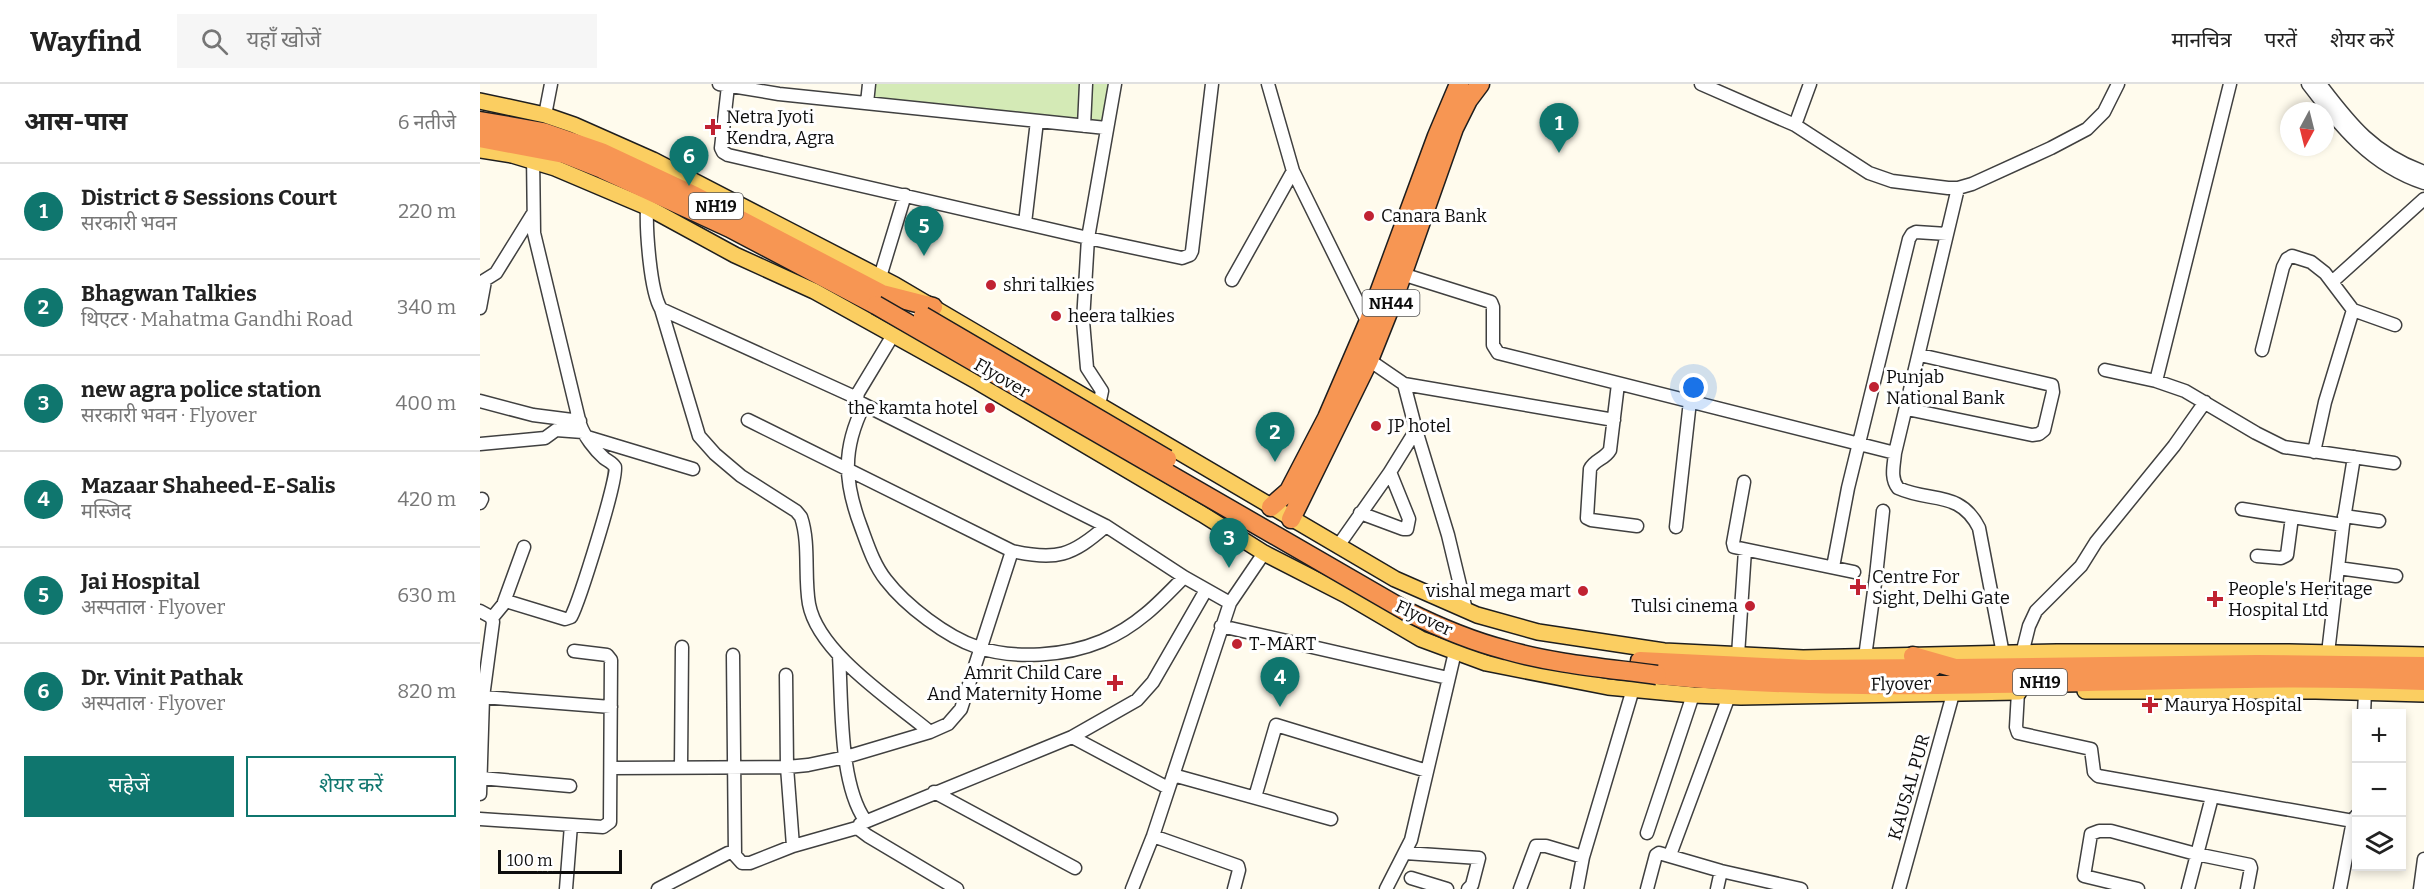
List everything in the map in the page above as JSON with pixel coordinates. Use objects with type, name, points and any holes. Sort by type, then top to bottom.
[{"type":"highway","name":"NH44","points":[[1271,507],[1289,491],[1310,451],[1368,323],[1441,126],[1459,84]]},
{"type":"highway","name":"NH44","points":[[1291,519],[1369,360],[1454,128],[1468,100],[1480,84]]},
{"type":"highway","name":"NH19","points":[[480,121],[613,158],[716,206],[879,292]]},
{"type":"highway","name":"NH19","points":[[480,138],[538,139]]},
{"type":"highway","name":"Flyover","points":[[538,139],[564,154],[647,189],[730,228],[928,311],[1411,602],[1465,624],[1522,642],[1583,654],[1640,661],[1808,669],[1955,668]]},
{"type":"highway","name":"Flyover","points":[[879,292],[1425,620],[1466,637],[1533,657],[1657,675],[1857,685],[2255,678],[2424,681]]},
{"type":"highway","points":[[1913,656],[1955,668]]},
{"type":"highway","name":"NH19","points":[[1955,668],[2257,664],[2424,666]]},
{"type":"main road","points":[[480,101],[538,139],[555,168],[647,207],[735,255],[814,291],[978,382],[1264,553],[1346,595],[1421,639],[1486,663],[1608,687],[1693,695],[2087,691],[2424,694]]},
{"type":"main road","points":[[480,150],[584,129],[663,165],[879,292]]},
{"type":"main road","points":[[928,311],[1082,395],[1395,579],[1466,610],[1538,632],[1664,651],[1803,658],[2328,652],[2424,655]]},
{"type":"main road","points":[[1224,528],[1245,492]]},
{"type":"main road","points":[[1300,572],[1323,537]]},
{"type":"street","points":[[504,602],[511,602],[565,619],[571,617],[616,472],[615,467],[598,451],[583,430],[539,257],[532,215],[538,139],[551,84]]},
{"type":"street","points":[[867,103],[869,84]]},
{"type":"street","points":[[1084,126],[1086,84]]},
{"type":"street","points":[[1099,405],[1102,391],[1089,374],[1082,332],[1089,238],[1115,84]]},
{"type":"street","points":[[1106,128],[867,103],[779,89],[723,85],[720,148],[723,153],[1182,258],[1190,255],[1212,84]]},
{"type":"street","points":[[1268,84],[1293,171],[1368,323]]},
{"type":"street","points":[[1701,84],[1718,87],[1795,125],[1869,173],[1892,181],[1958,188],[2051,148],[2087,129],[2104,112],[2118,84]]},
{"type":"street","points":[[1795,125],[1810,84]]},
{"type":"street","points":[[2156,381],[2230,84]]},
{"type":"street","points":[[2308,84],[2345,130],[2368,154],[2414,180],[2424,183]]},
{"type":"street","points":[[2320,84],[2344,116],[2373,146],[2398,161],[2424,172]]},
{"type":"street","points":[[1025,223],[1037,121]]},
{"type":"street","points":[[584,129],[613,158]]},
{"type":"street","points":[[1232,280],[1293,171]]},
{"type":"street","points":[[1958,188],[1920,356],[1895,453],[1893,475],[1898,488],[1959,505],[1970,513],[1975,521],[2003,654]]},
{"type":"street","points":[[879,292],[905,195]]},
{"type":"street","points":[[2332,282],[2424,199]]},
{"type":"street","points":[[647,207],[652,276],[657,300],[699,436],[735,472],[801,517],[811,613],[819,630],[839,656],[930,732]]},
{"type":"street","points":[[480,308],[482,282],[502,265],[532,215]]},
{"type":"street","points":[[1833,567],[1858,444],[1910,236],[1916,232],[1947,234]]},
{"type":"street","points":[[2262,350],[2283,267],[2287,259],[2297,256],[2311,262],[2332,282],[2353,310],[2395,325]]},
{"type":"street","points":[[1402,274],[1491,302],[1493,345],[1498,352],[1895,453]]},
{"type":"street","points":[[661,309],[860,401],[1106,526],[1184,577],[1230,603]]},
{"type":"street","points":[[2314,452],[2325,402],[2353,310]]},
{"type":"street","points":[[893,335],[860,401],[849,443],[847,470],[857,517],[872,556],[887,581],[908,602],[956,638],[980,648],[1028,654],[1071,650],[1091,645],[1120,632],[1146,615],[1184,577]]},
{"type":"street","points":[[1907,409],[2032,435],[2044,430],[2053,392],[2052,385],[1920,356]]},
{"type":"street","points":[[1369,360],[1404,384],[1614,420]]},
{"type":"street","points":[[2105,370],[2156,381],[2185,391],[2265,439],[2284,447],[2394,463]]},
{"type":"street","points":[[1082,395],[1089,374]]},
{"type":"street","points":[[1404,384],[1448,535],[1466,610]]},
{"type":"street","points":[[1618,384],[1610,450],[1590,469],[1587,518],[1637,525]]},
{"type":"street","points":[[480,401],[583,430],[693,469]]},
{"type":"street","points":[[1676,527],[1690,401]]},
{"type":"street","points":[[2022,654],[2029,626],[2036,611],[2081,566],[2096,542],[2174,446],[2205,402]]},
{"type":"street","points":[[748,420],[1012,552],[1043,557],[1058,556],[1085,544],[1106,526]]},
{"type":"street","points":[[480,444],[545,438],[556,430],[583,430]]},
{"type":"street","points":[[1338,546],[1390,472],[1416,430]]},
{"type":"street","points":[[2328,652],[2354,457]]},
{"type":"street","points":[[1360,513],[1403,529],[1408,528],[1409,519],[1390,472]]},
{"type":"street","points":[[1744,482],[1734,547],[1854,572]]},
{"type":"street","points":[[2242,509],[2292,517],[2379,521]]},
{"type":"street","points":[[1864,657],[1876,576],[1882,511]]},
{"type":"street","points":[[2257,556],[2281,558],[2287,555],[2292,517]]},
{"type":"street","points":[[480,794],[482,702],[493,627],[492,618],[504,602],[524,547]]},
{"type":"street","points":[[1738,655],[1745,550]]},
{"type":"street","points":[[611,768],[787,767],[846,757],[930,732],[948,724],[961,709],[1012,552]]},
{"type":"street","points":[[1132,889],[1153,836],[1230,603],[1264,553]]},
{"type":"street","points":[[2338,568],[2396,576]]},
{"type":"street","points":[[658,889],[724,854],[730,853],[741,862],[750,863],[793,846],[862,824],[934,792],[1072,737],[1137,700],[1145,693],[1206,590]]},
{"type":"street","points":[[480,611],[492,618]]},
{"type":"street","points":[[1221,626],[1448,678]]},
{"type":"street","points":[[681,767],[682,647]]},
{"type":"street","points":[[480,819],[603,827],[609,824],[610,657],[574,651]]},
{"type":"street","points":[[1386,889],[1411,840],[1455,651]]},
{"type":"street","points":[[733,655],[735,855]]},
{"type":"street","points":[[839,656],[850,791],[862,824],[861,831],[957,889]]},
{"type":"street","points":[[786,675],[787,767],[793,846]]},
{"type":"street","points":[[1577,889],[1583,857],[1633,689]]},
{"type":"street","points":[[2018,692],[2016,727],[2018,733],[2091,749],[2094,772],[2100,777],[2352,819]]},
{"type":"street","points":[[2364,709],[2365,692]]},
{"type":"street","name":"KAUSAL PUR","points":[[1899,889],[1953,694]]},
{"type":"street","points":[[1647,832],[1693,695]]},
{"type":"street","points":[[1670,855],[1729,696]]},
{"type":"street","points":[[482,702],[611,707]]},
{"type":"street","points":[[1255,797],[1276,725],[1427,771]]},
{"type":"street","points":[[1072,737],[1168,788]]},
{"type":"street","points":[[1173,775],[1331,819]]},
{"type":"street","points":[[481,778],[570,786]]},
{"type":"street","points":[[934,792],[1075,868]]},
{"type":"street","points":[[2188,889],[2212,797]]},
{"type":"street","points":[[566,889],[571,825]]},
{"type":"street","points":[[2138,889],[2084,876],[2090,836],[2093,832],[2124,834],[2196,854],[2250,865],[2247,889]]},
{"type":"street","points":[[2340,889],[2352,833]]},
{"type":"street","points":[[1153,836],[1238,866],[1234,889]]},
{"type":"street","points":[[1520,889],[1536,846],[1546,846],[1583,857]]},
{"type":"street","points":[[1405,853],[1479,858],[1472,885],[1468,889]]},
{"type":"street","points":[[1647,889],[1657,853],[1780,887],[1802,889]]},
{"type":"street","points":[[2420,889],[2424,860]]},
{"type":"street","points":[[1717,889],[1721,871]]},
{"type":"street","points":[[1411,878],[1442,888]]},
{"type":"green space","points":[[873,84],[1108,84],[1101,127],[870,107]]},
{"type":"place","name":"Netra Jyoti Kendra, Agra","points":[[713,127]]},
{"type":"place","name":"District & Sessions Court","points":[[1559,153]]},
{"type":"place","name":"Dr. Vinit Pathak","points":[[689,186]]},
{"type":"place","name":"Canara Bank","points":[[1369,216]]},
{"type":"place","name":"Jai Hospital","points":[[924,256]]},
{"type":"place","name":"shri talkies","points":[[991,285]]},
{"type":"place","name":"heera talkies","points":[[1056,316]]},
{"type":"place","name":"Punjab National Bank","points":[[1874,387]]},
{"type":"place","name":"the kamta hotel","points":[[990,408]]},
{"type":"place","name":"JP hotel","points":[[1376,426]]},
{"type":"place","name":"Bhagwan Talkies","points":[[1275,462]]},
{"type":"place","name":"new agra police station","points":[[1229,568]]},
{"type":"place","name":"Centre For Sight, Delhi Gate","points":[[1858,587]]},
{"type":"place","name":"vishal mega mart","points":[[1583,591]]},
{"type":"place","name":"People's Heritage Hospital Ltd","points":[[2215,599]]},
{"type":"place","name":"Tulsi cinema","points":[[1750,606]]},
{"type":"place","name":"T-MART","points":[[1237,644]]},
{"type":"place","name":"Amrit Child Care And Maternity Home","points":[[1115,683]]},
{"type":"place","name":"Maurya Hospital","points":[[2150,705]]},
{"type":"place","name":"Mazaar Shaheed-E-Salis","points":[[1280,707]]}]
